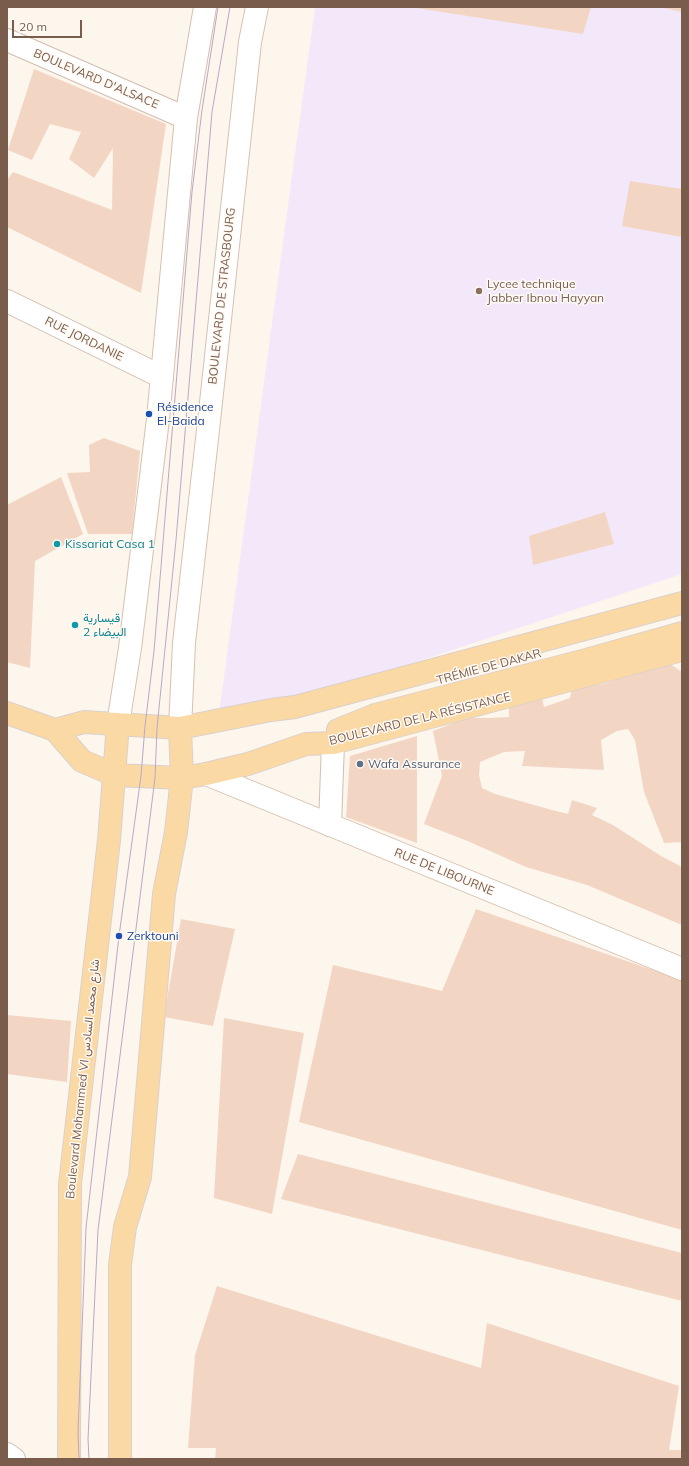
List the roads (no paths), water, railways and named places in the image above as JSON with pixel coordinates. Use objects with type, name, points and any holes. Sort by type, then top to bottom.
[{"type":"main road","points":[[118,724],[130,648],[158,419],[186,118],[205,7]]},
{"type":"main road","name":"BOULEVARD DE STRASBOURG","points":[[180,728],[184,643],[250,42],[256,7]]},
{"type":"main road","name":"BOULEVARD D'ALSACE","points":[[7,40],[186,118]]},
{"type":"main road","name":"RUE JORDANIE","points":[[7,301],[162,377]]},
{"type":"main road","points":[[55,730],[84,722],[157,728],[180,728],[271,710],[295,707],[682,603]]},
{"type":"main road","name":"TRÉMIE DE DAKAR","points":[[295,707],[347,705],[682,616]]},
{"type":"main road","name":"TRÉMIE DE DAKAR","points":[[306,744],[354,722],[375,715],[586,660],[682,633]]},
{"type":"main road","name":"BOULEVARD DE LA RÉSISTANCE","points":[[7,713],[55,730],[82,761],[115,775],[182,778],[248,764],[306,744],[333,743],[682,650]]},
{"type":"main road","name":"Boulevard Mohammed VI شارع محمد السادس","points":[[68,1459],[70,1184],[115,775],[118,724]]},
{"type":"main road","points":[[120,1459],[120,1266],[125,1227],[140,1176],[164,894],[176,832],[182,778],[180,728]]},
{"type":"main road","points":[[330,825],[333,743]]},
{"type":"main road","name":"RUE DE LIBOURNE","points":[[206,774],[682,969]]},
{"type":"main road","points":[[7,1454],[14,1459]]},
{"type":"tram line","points":[[79,1459],[78,1432],[86,1228],[119,936],[141,776],[154,651],[192,192],[202,110],[218,7]]},
{"type":"tram line","points":[[89,1459],[88,1439],[98,1230],[155,778],[157,728],[176,540],[212,112],[230,7]]},
{"type":"place","name":"Lycee technique Jabber Ibnou Hayyan","points":[[479,291]]},
{"type":"place","name":"Résidence El-Baida","points":[[149,414]]},
{"type":"place","name":"Kissariat Casa 1","points":[[57,544]]},
{"type":"place","name":"قيسارية البيضاء 2","points":[[75,625]]},
{"type":"place","name":"Wafa Assurance","points":[[360,764]]},
{"type":"place","name":"Zerktouni","points":[[119,936]]}]
